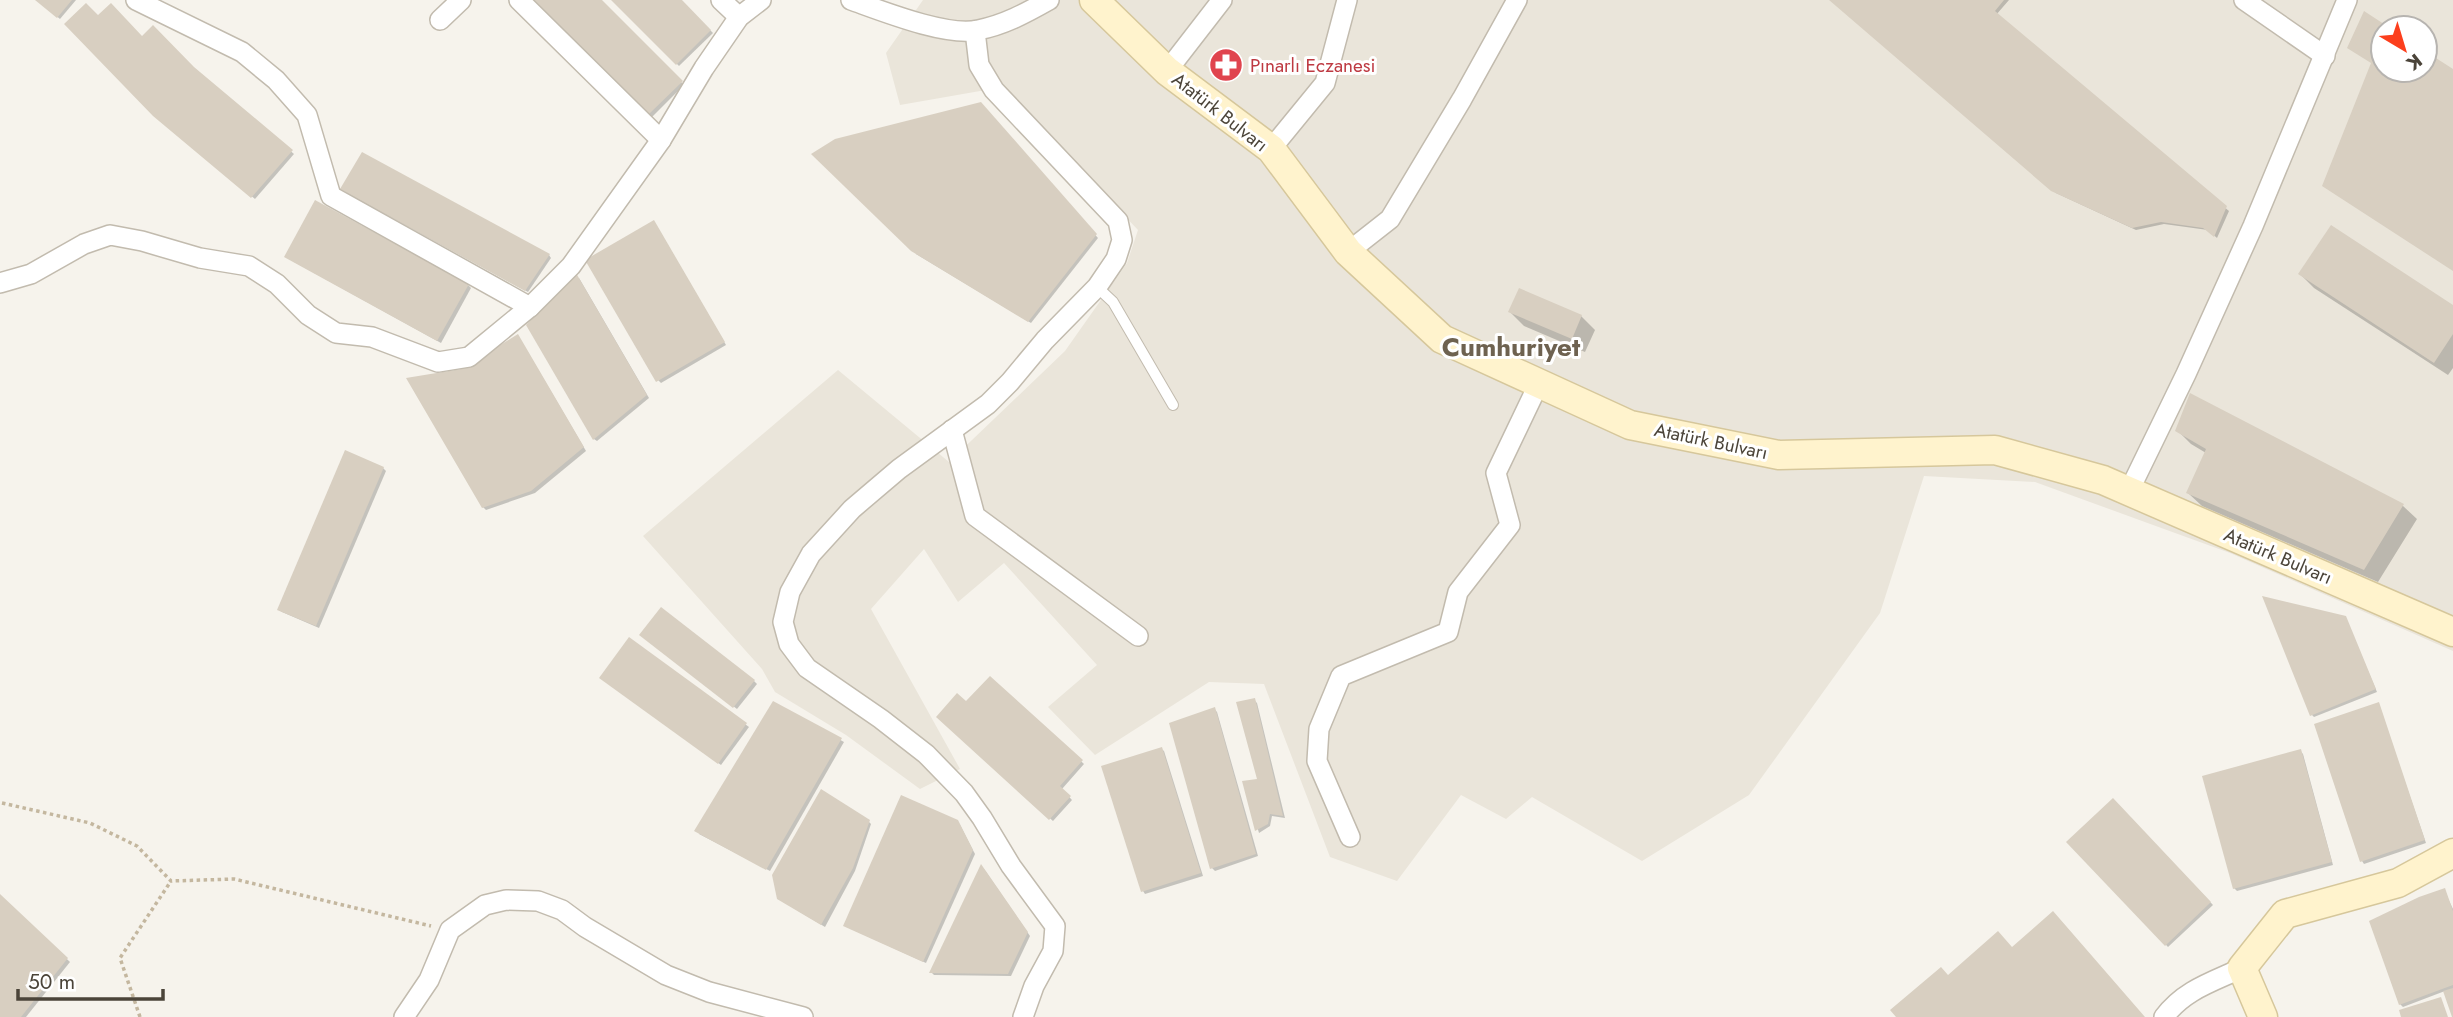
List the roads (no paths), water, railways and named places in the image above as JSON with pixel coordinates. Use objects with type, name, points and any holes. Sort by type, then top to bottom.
[{"type":"street","points":[[136,0],[242,52],[276,80],[307,115],[331,196],[530,307]]},
{"type":"street","points":[[440,20],[461,0]]},
{"type":"street","points":[[519,0],[661,139]]},
{"type":"street","points":[[721,0],[739,17]]},
{"type":"street","points":[[0,283],[31,274],[84,244],[110,235],[200,258],[249,266],[277,284],[307,315],[336,333],[372,337],[438,362],[470,357],[530,307],[572,266],[661,139],[739,17],[761,0]]},
{"type":"street","points":[[851,0],[943,28],[975,31],[1014,19],[1049,0]]},
{"type":"street","name":"Atatürk Bulvarı","points":[[1094,0],[1167,71],[1271,149],[1348,253],[1442,339],[1630,425],[1779,455],[1995,450],[2103,480],[2453,632]]},
{"type":"street","points":[[1167,71],[1222,0]]},
{"type":"street","points":[[1271,149],[1325,83],[1347,0]]},
{"type":"street","points":[[1348,253],[1390,219],[1517,0]]},
{"type":"street","points":[[2129,491],[2242,251],[2347,0]]},
{"type":"street","points":[[2248,1],[2325,56]]},
{"type":"street","points":[[975,31],[979,65],[994,90],[1118,221],[1122,240],[1116,260],[1097,287],[988,404],[899,469],[852,509],[811,554],[790,592],[783,622],[789,644],[807,668],[926,754],[964,793],[1011,866],[1055,926],[1053,951],[1034,985],[1023,1017]]},
{"type":"street","points":[[1350,838],[1317,761],[1319,729],[1341,676],[1448,632],[1458,592],[1510,525],[1496,473],[1539,383]]},
{"type":"street","points":[[952,429],[975,516],[1138,636]]},
{"type":"street","points":[[2164,1017],[2175,1002],[2242,968],[2285,914],[2398,883],[2453,853]]},
{"type":"street","points":[[404,1017],[429,980],[450,930],[485,905],[506,900],[538,901],[562,910],[585,928],[666,975],[709,992],[803,1017]]},
{"type":"street","points":[[2242,968],[2263,1017]]},
{"type":"lane","points":[[1097,287],[1113,302],[1173,405]]},
{"type":"place","name":"Pınarlı Eczanesi","points":[[1226,65]]},
{"type":"district","name":"Cumhuriyet","points":[[1511,347]]}]
